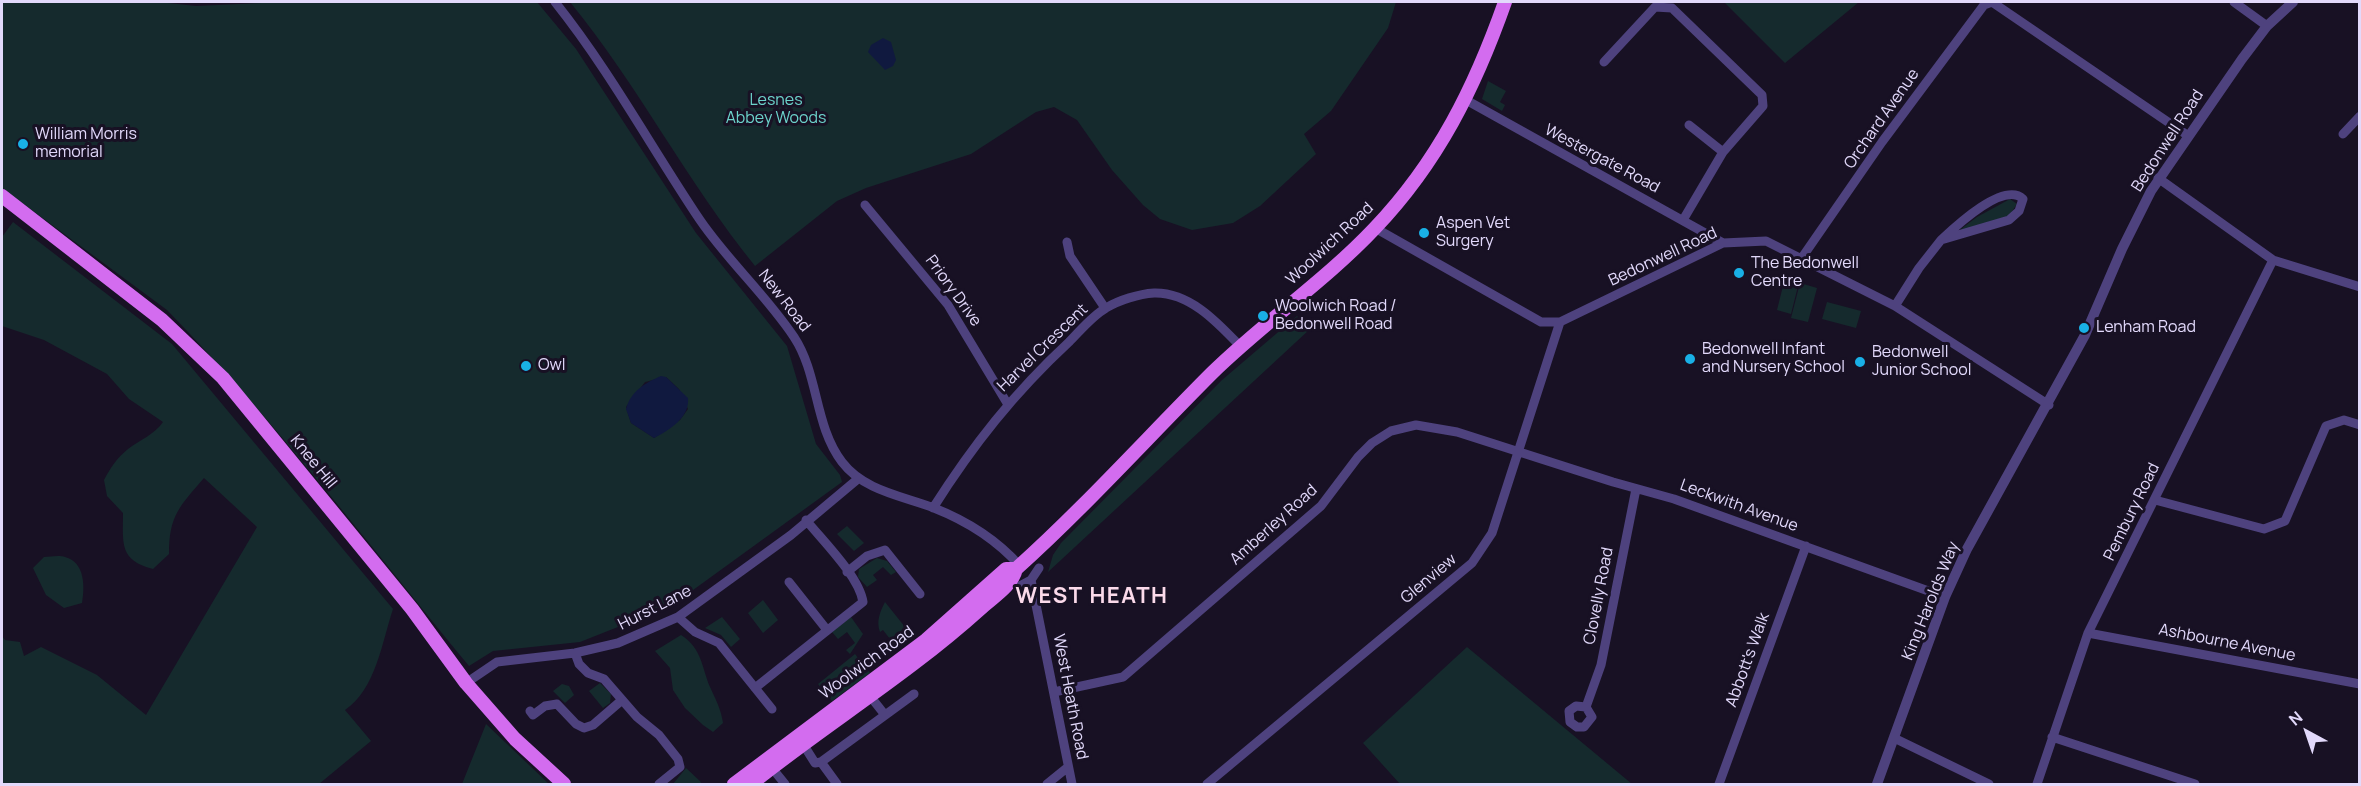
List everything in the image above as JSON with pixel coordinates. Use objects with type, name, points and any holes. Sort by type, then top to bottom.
[{"type":"main road","name":"Woolwich Road","points":[[751,784],[949,636],[1014,578],[1018,567],[1241,347],[1375,228],[1430,161],[1466,100],[1505,2]]},
{"type":"main road","name":"Knee Hill","points":[[2,198],[162,320],[223,378],[412,609],[466,682],[515,739],[564,784]]},
{"type":"main road","name":"Woolwich Road","points":[[735,784],[926,640],[1006,569],[1018,567]]},
{"type":"street","name":"New Road","points":[[555,2],[608,72],[701,222],[793,336],[809,368],[827,436],[843,463],[859,478],[878,489],[933,508],[975,528],[1008,553],[1018,567]]},
{"type":"street","name":"Orchard Avenue","points":[[1802,259],[1882,142],[1984,5],[1992,2],[2187,135]]},
{"type":"street","points":[[2234,2],[2267,27]]},
{"type":"street","name":"Bedonwell Road","points":[[1560,322],[1723,243],[1766,241],[1895,306],[2049,405],[2085,335],[2122,249],[2158,178],[2267,27],[2293,2]]},
{"type":"street","points":[[1604,62],[1655,7],[1672,8],[1762,95],[1763,106],[1723,152],[1683,220]]},
{"type":"street","name":"Westergate Road","points":[[1466,100],[1723,243]]},
{"type":"street","points":[[2343,134],[2360,116]]},
{"type":"street","points":[[1689,125],[1723,152]]},
{"type":"street","points":[[2158,178],[2273,260],[2360,287]]},
{"type":"street","points":[[1895,306],[1919,268],[1941,240],[1960,223],[1993,200],[2010,193],[2018,194],[2023,199],[2019,211],[2009,220],[1941,240]]},
{"type":"street","name":"Priory Drive","points":[[865,205],[948,305],[1007,403]]},
{"type":"street","points":[[1375,228],[1541,321],[1560,322]]},
{"type":"street","points":[[1066,242],[1070,256],[1105,308]]},
{"type":"street","name":"Pembury Road","points":[[2037,784],[2088,633],[2273,260]]},
{"type":"street","name":"Harvel Crescent","points":[[933,508],[964,458],[1007,403],[1105,308],[1128,298],[1155,293],[1186,300],[1218,324],[1241,347]]},
{"type":"street","name":"Glenview","points":[[1207,784],[1472,563],[1492,533],[1560,322]]},
{"type":"street","name":"King Harolds Way","points":[[1877,784],[1946,597],[1967,549],[2049,405]]},
{"type":"street","points":[[2155,500],[2265,529],[2285,521],[2326,426],[2343,420],[2360,425]]},
{"type":"street","name":"Amberley Road","points":[[1054,692],[1123,676],[1321,506],[1365,449],[1391,431],[1403,427],[1428,425],[1519,453]]},
{"type":"street","name":"Leckwith Avenue","points":[[1519,453],[1687,503],[1946,597]]},
{"type":"street","name":"Hurst Lane","points":[[466,682],[497,662],[575,653],[618,643],[678,616],[791,535],[806,520],[859,478]]},
{"type":"street","name":"Clovelly Road","points":[[1586,707],[1601,665],[1636,489]]},
{"type":"street","points":[[755,688],[863,602],[861,593],[847,572],[806,520]]},
{"type":"street","name":"Abbott's Walk","points":[[1719,784],[1806,546]]},
{"type":"street","points":[[847,572],[867,556],[885,550],[920,594]]},
{"type":"street","points":[[1018,587],[1031,580],[1039,568]]},
{"type":"street","name":"West Heath Road","points":[[1031,580],[1072,784]]},
{"type":"street","points":[[789,582],[827,630]]},
{"type":"street","points":[[678,616],[695,632],[719,643],[772,709]]},
{"type":"street","name":"Ashbourne Avenue","points":[[2088,633],[2360,684]]},
{"type":"street","points":[[575,653],[579,664],[594,678],[604,680],[637,717],[652,727],[678,759],[680,767],[659,784]]},
{"type":"street","points":[[803,744],[815,763],[821,762],[914,694]]},
{"type":"street","points":[[870,696],[885,715]]},
{"type":"street","points":[[530,711],[533,715],[545,706],[557,704],[576,724],[584,728],[593,725],[622,700]]},
{"type":"street","points":[[2052,737],[2195,784]]},
{"type":"street","points":[[1894,738],[1989,784]]},
{"type":"street","points":[[821,762],[837,784]]},
{"type":"street","points":[[1047,784],[1068,767]]},
{"type":"street","points":[[772,768],[785,784]]},
{"type":"green space","points":[[2,2],[159,2],[196,6],[283,2],[537,2],[576,49],[696,233],[787,346],[816,444],[840,475],[842,482],[671,606],[580,642],[493,651],[469,666],[284,440],[167,310],[2,188]],"holes":[[[666,377],[679,389],[688,409],[680,420],[654,438],[631,423],[626,407],[645,382]]]},
{"type":"green space","name":"Lesnes Abbey Woods","points":[[570,2],[1396,2],[1388,28],[1331,111],[1304,134],[1316,154],[1260,206],[1233,223],[1192,230],[1160,219],[1143,205],[1112,170],[1077,120],[1054,107],[1036,112],[971,154],[866,188],[837,201],[755,266],[707,201],[618,66]]},
{"type":"green space","points":[[1724,2],[1859,2],[1785,63]]},
{"type":"green space","points":[[1488,81],[1506,91],[1500,102],[1505,105],[1502,111],[1482,99]]},
{"type":"green space","points":[[2010,199],[2017,204],[2009,216],[1957,232],[1977,217]]},
{"type":"green space","points":[[13,222],[172,344],[393,609],[371,678],[356,701],[345,710],[371,741],[319,784],[2,784],[2,636],[5,640],[20,642],[24,656],[41,647],[97,675],[146,715],[257,527],[204,478],[182,504],[174,520],[169,554],[153,569],[134,561],[129,556],[124,542],[123,513],[107,496],[104,480],[128,449],[151,434],[163,422],[129,399],[107,374],[44,340],[2,326],[2,237]]},
{"type":"green space","points":[[1784,282],[1798,286],[1791,314],[1777,310]]},
{"type":"green space","points":[[1800,283],[1817,288],[1808,322],[1791,318]]},
{"type":"green space","points":[[1827,302],[1861,311],[1856,328],[1822,319]]},
{"type":"green space","points":[[1297,316],[1309,330],[1048,572],[1053,555],[1061,543],[1222,380]]},
{"type":"green space","points":[[847,526],[864,543],[854,551],[837,534]]},
{"type":"green space","points":[[63,556],[77,564],[83,583],[82,603],[64,608],[46,595],[33,568],[44,557]]},
{"type":"green space","points":[[877,558],[887,561],[896,572],[891,575],[883,567],[873,575],[877,580],[867,587],[858,577],[859,569]]},
{"type":"green space","points":[[763,600],[778,620],[763,633],[748,613]]},
{"type":"green space","points":[[885,602],[905,627],[896,642],[880,652],[878,649],[890,639],[883,630],[880,632],[878,624]]},
{"type":"green space","points":[[722,617],[740,639],[731,647],[721,635],[705,628]]},
{"type":"green space","points":[[851,617],[863,634],[850,654],[846,650],[855,643],[847,632],[838,639],[832,632]]},
{"type":"green space","points":[[681,635],[697,652],[720,709],[723,723],[713,732],[685,708],[673,690],[670,668],[655,651]]},
{"type":"green space","points":[[1467,647],[1632,784],[1400,784],[1363,743]]},
{"type":"green space","points":[[855,654],[870,673],[832,701],[818,684]]},
{"type":"green space","points":[[600,683],[611,694],[610,703],[603,708],[589,691]]},
{"type":"green space","points":[[562,684],[569,686],[574,695],[565,703],[553,691]]},
{"type":"green space","points":[[486,724],[549,784],[462,784]]},
{"type":"green space","points":[[686,768],[701,782],[700,784],[673,784]]},
{"type":"water","points":[[883,38],[891,42],[896,60],[893,66],[885,70],[868,52],[871,45]]},
{"type":"water","points":[[661,376],[666,377],[688,398],[688,405],[678,422],[654,438],[631,423],[626,409],[631,397],[639,388]]},
{"type":"place","name":"William Morris memorial","points":[[23,144]]},
{"type":"place","name":"Aspen Vet Surgery","points":[[1424,233]]},
{"type":"place","name":"The Bedonwell Centre","points":[[1739,273]]},
{"type":"place","name":"Woolwich Road / Bedonwell Road","points":[[1263,316]]},
{"type":"place","name":"Lenham Road","points":[[2084,328]]},
{"type":"place","name":"Bedonwell Infant and Nursery School","points":[[1690,359]]},
{"type":"place","name":"Bedonwell Junior School","points":[[1860,362]]},
{"type":"place","name":"Owl","points":[[526,366]]},
{"type":"district","name":"WEST HEATH","points":[[1092,597]]}]
